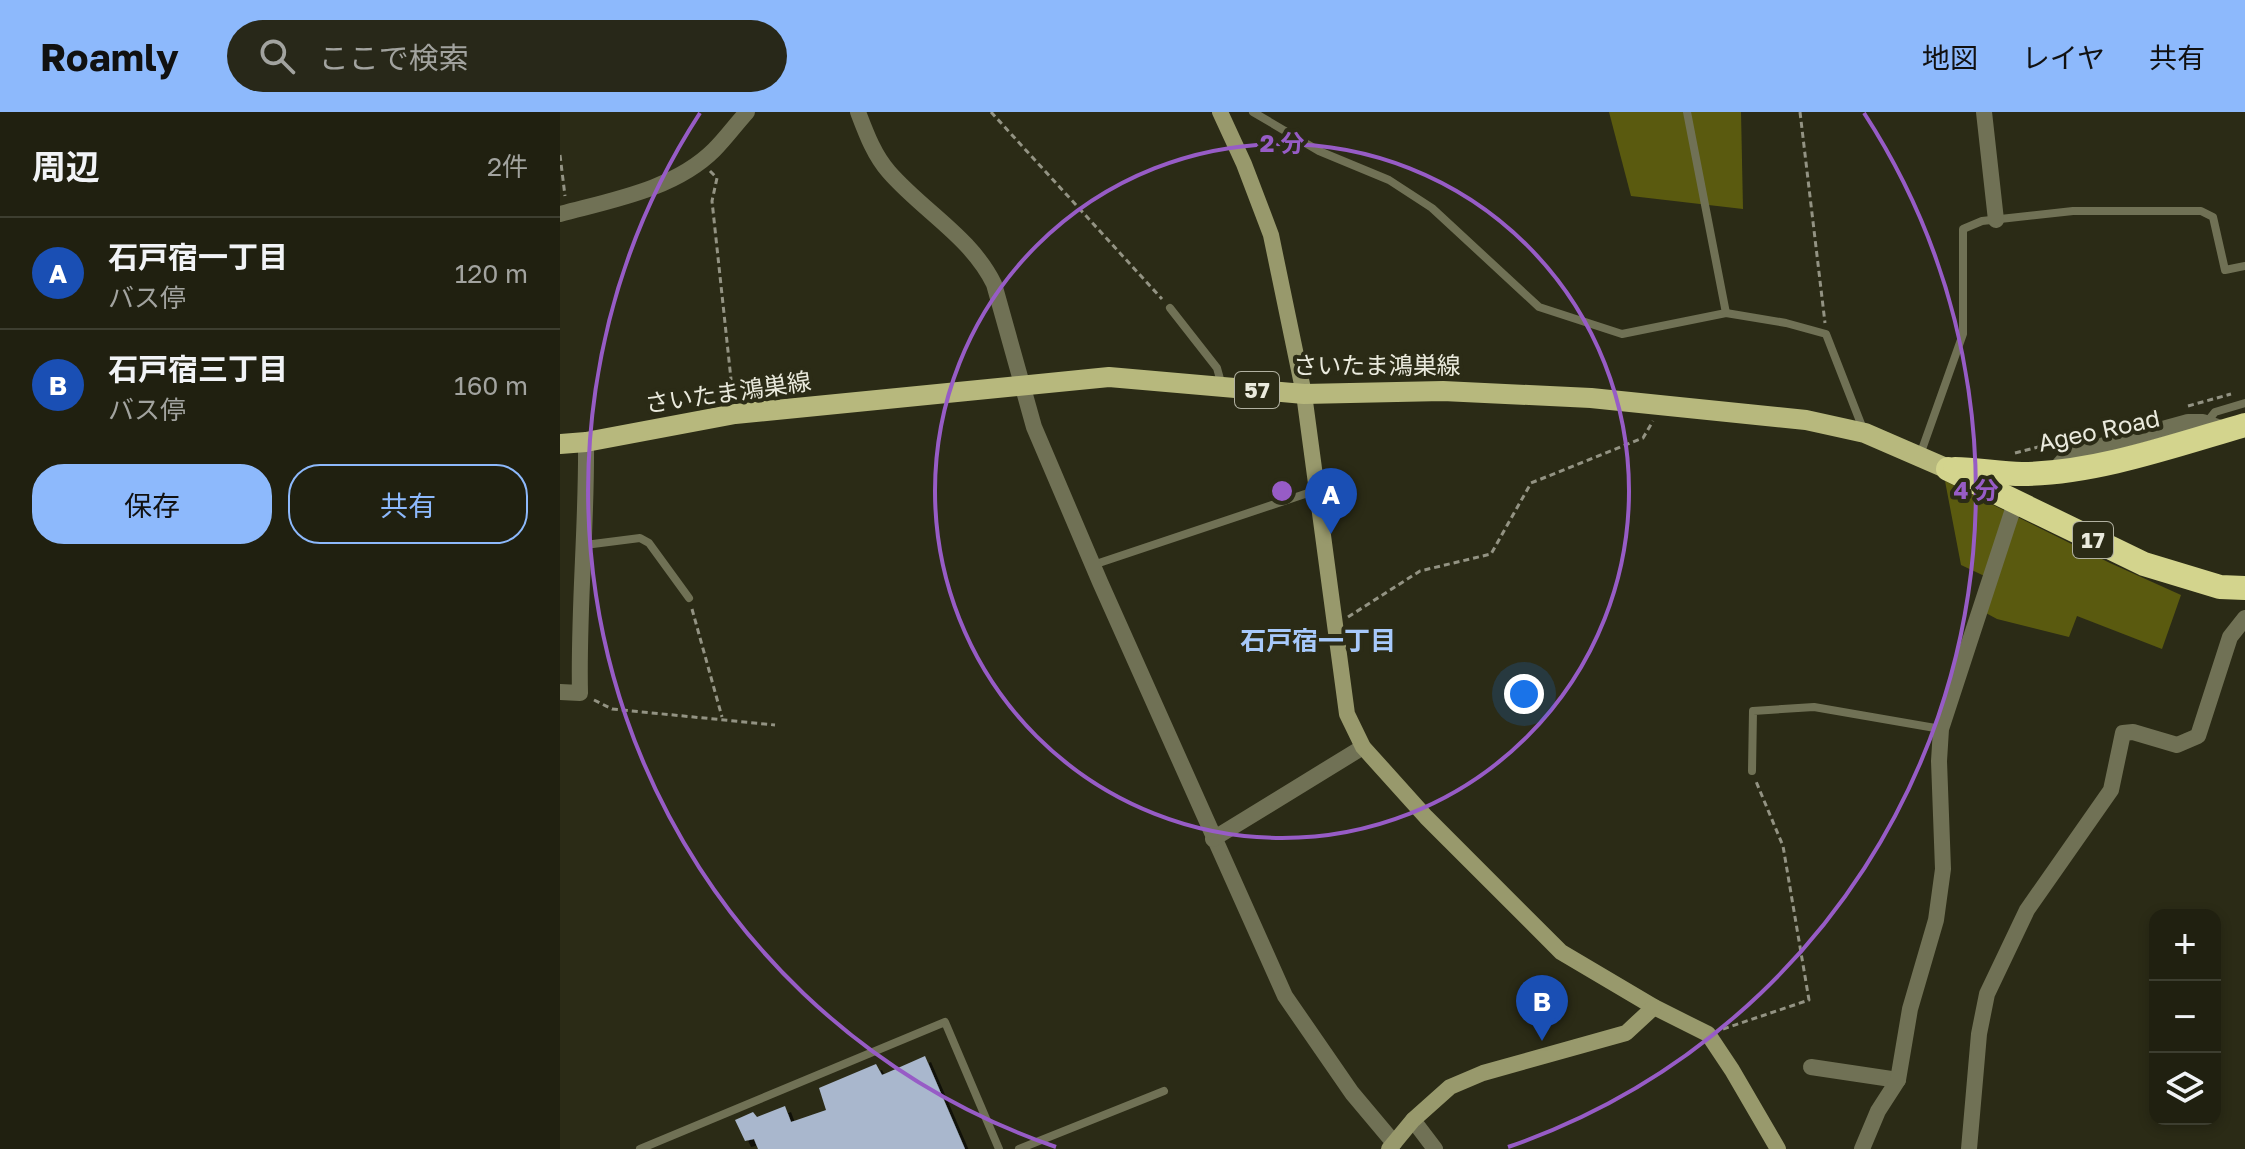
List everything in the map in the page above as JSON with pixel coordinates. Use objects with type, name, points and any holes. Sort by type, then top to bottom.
[{"type":"highway","name":"Ageo Road","points":[[1948,469],[2022,474],[2054,471],[2114,460],[2226,426]]},
{"type":"highway","name":"17","points":[[1948,469],[2144,564],[2220,587],[2245,588]]},
{"type":"main road","name":"さいたま鴻巣線","points":[[560,444],[586,442],[735,414],[1109,377],[1304,394],[1443,391],[1591,398],[1806,420],[1865,433],[1948,469]]},
{"type":"street","points":[[563,213],[647,189],[683,173],[712,152],[747,112]]},
{"type":"street","points":[[858,112],[869,142],[887,170],[966,243],[983,263],[994,284],[1034,427],[1092,565],[1285,996],[1391,1146],[1413,1120],[1450,1087],[1483,1073],[1626,1033],[1654,1007]]},
{"type":"street","points":[[1220,112],[1271,235],[1304,394],[1347,714],[1363,747],[1426,817],[1561,952],[1654,1007],[1708,1034],[1778,1149]]},
{"type":"street","points":[[1984,112],[1996,220]]},
{"type":"street","points":[[560,692],[580,693],[586,442]]},
{"type":"street","points":[[1862,1149],[1878,1111],[1898,1080],[1910,1009],[1936,920],[1943,869],[1939,761],[1941,729],[2015,503]]},
{"type":"street","points":[[1969,1149],[1977,1049],[1987,994],[2027,910],[2111,790],[2123,733],[2133,732],[2177,745],[2198,736],[2230,637],[2245,618]]},
{"type":"street","points":[[1213,839],[1363,747]]},
{"type":"street","points":[[1811,1067],[1898,1080]]},
{"type":"street","points":[[1413,1120],[1435,1149]]},
{"type":"lane","points":[[1253,112],[1319,151],[1389,180],[1432,208],[1539,307],[1622,334],[1726,313],[1786,323],[1826,334],[1865,433]]},
{"type":"lane","points":[[1687,112],[1726,313]]},
{"type":"lane","points":[[1920,456],[1963,334],[1963,229],[1982,221],[2073,211],[2201,211],[2213,217],[2225,270],[2245,266]]},
{"type":"lane","points":[[1170,308],[1217,368],[1222,386]]},
{"type":"lane","points":[[2226,426],[2215,412],[2245,403]]},
{"type":"lane","points":[[1092,565],[1317,490]]},
{"type":"lane","points":[[585,545],[640,538],[649,543],[689,598]]},
{"type":"lane","points":[[1752,771],[1753,711],[1827,709],[1941,729]]},
{"type":"lane","points":[[640,1149],[945,1022],[999,1149]]},
{"type":"lane","points":[[1019,1149],[1164,1091]]},
{"type":"path","points":[[991,112],[1170,308]]},
{"type":"path","points":[[1800,112],[1826,334]]},
{"type":"path","points":[[560,155],[563,213]]},
{"type":"path","points":[[700,161],[717,178],[712,201],[735,414]]},
{"type":"path","points":[[1335,625],[1420,571],[1491,554],[1531,483],[1643,438],[1653,422],[1654,405]]},
{"type":"path","points":[[689,598],[723,718]]},
{"type":"path","points":[[580,693],[612,709],[775,725]]},
{"type":"path","points":[[1708,1034],[1809,1000],[1783,846],[1752,771]]},
{"type":"shaded area","points":[[1609,112],[1741,112],[1743,209],[1631,196]]},
{"type":"shaded area","points":[[1945,481],[2181,595],[2162,649],[2077,616],[2069,637],[1997,619],[1984,612],[1993,580],[1961,565]]},
{"type":"building","points":[[925,1056],[965,1149],[758,1149],[754,1139],[745,1141],[735,1120],[753,1112],[757,1117],[785,1106],[791,1122],[826,1110],[819,1088],[876,1064],[882,1075]]},
{"type":"place","name":"石戸宿一丁目","points":[[1331,534]]},
{"type":"place","name":"石戸宿三丁目","points":[[1542,1041]]},
{"type":"district","name":"石戸宿一丁目","points":[[1318,641]]}]
